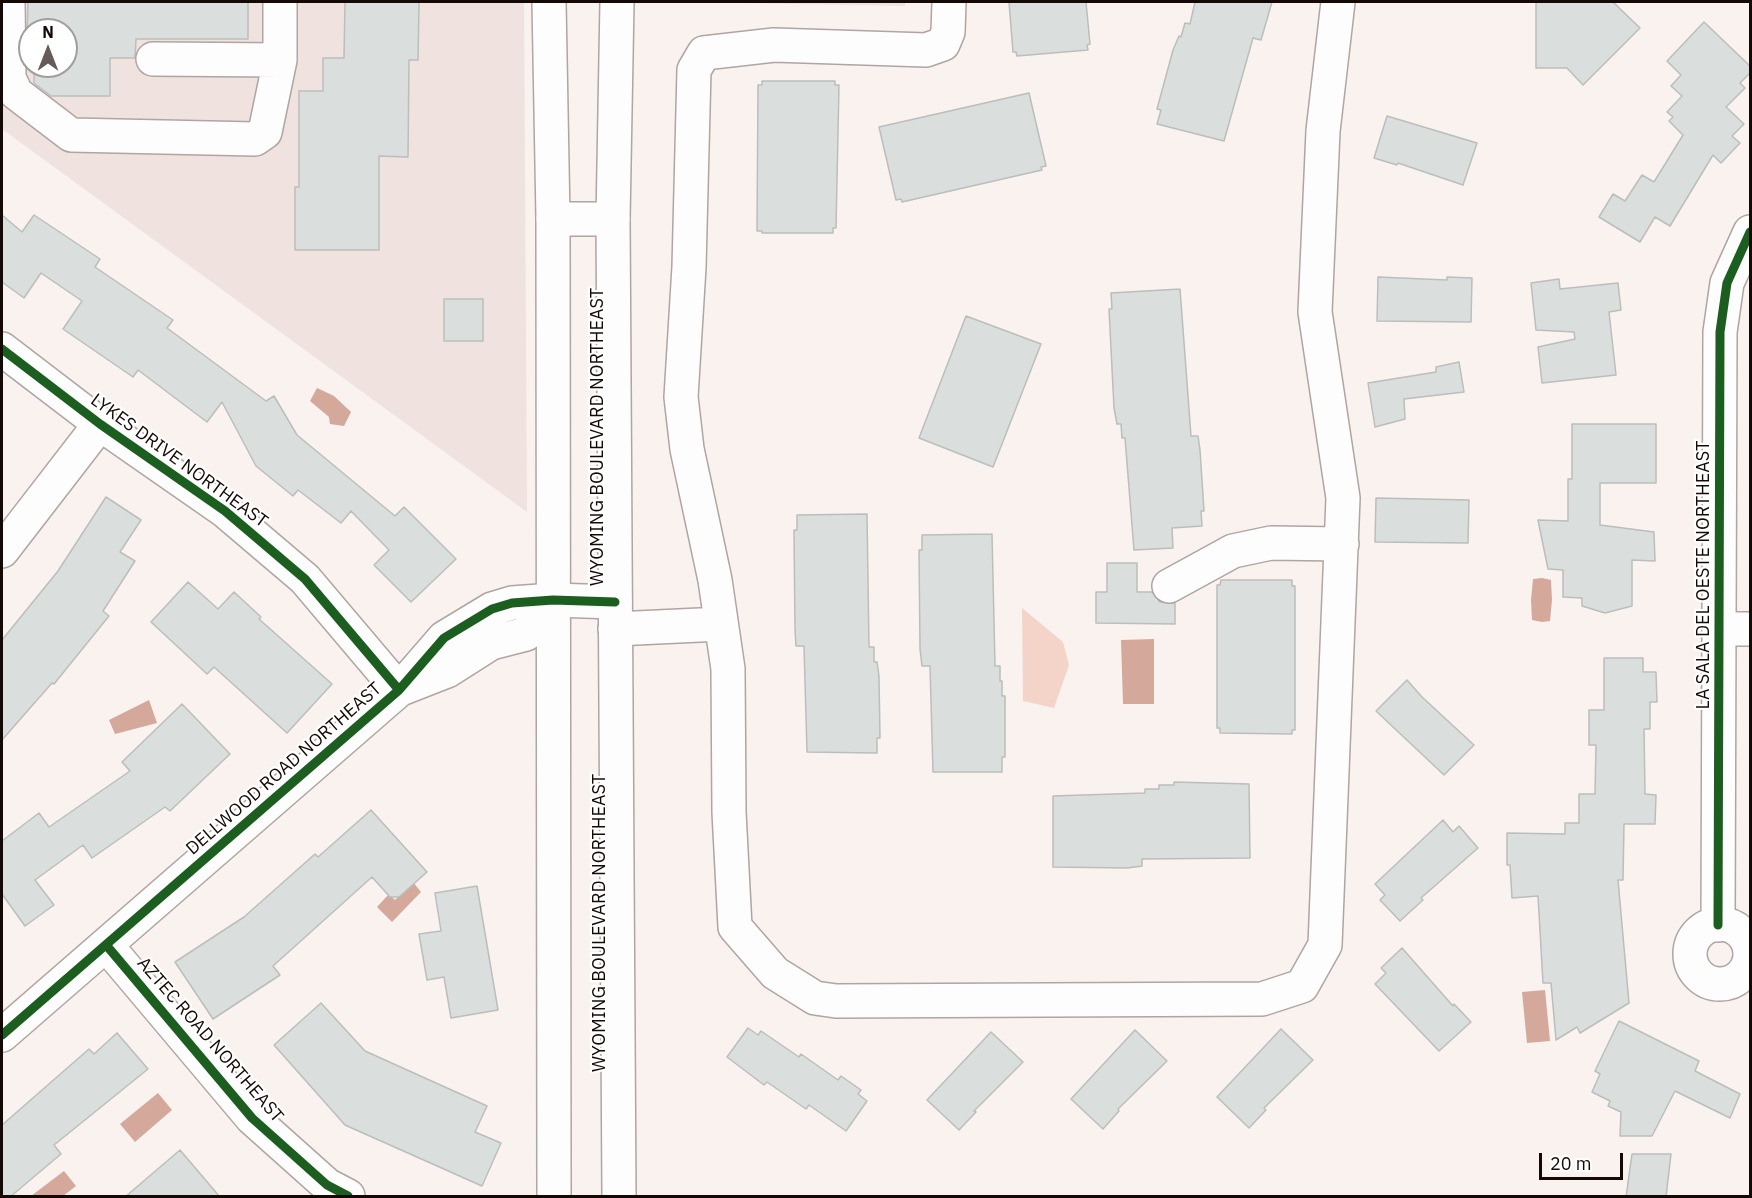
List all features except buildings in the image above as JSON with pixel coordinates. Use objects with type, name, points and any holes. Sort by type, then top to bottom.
[{"type":"street","points":[[8,2],[9,78],[16,93],[70,135],[255,139],[265,132],[280,60],[280,2]]},
{"type":"street","points":[[549,2],[553,219],[555,1197]]},
{"type":"street","name":"WYOMING BOULEVARD NORTHEAST","points":[[617,2],[613,219],[619,1197]]},
{"type":"street","points":[[949,2],[948,32],[944,44],[926,50],[774,45],[704,53],[694,70],[689,267],[681,397],[687,449],[715,580],[728,669],[729,812],[735,927],[775,973],[815,998],[836,1001],[1262,999],[1302,986],[1325,945],[1343,498],[1315,312],[1323,131],[1338,2]]},
{"type":"street","points":[[153,60],[280,60]]},
{"type":"street","points":[[553,219],[613,219]]},
{"type":"street","name":"LA SALA DEL OESTE NORTHEAST","points":[[1718,925],[1736,629],[1720,332],[1727,284],[1750,232]]},
{"type":"street","name":"LYKES DRIVE NORTHEAST","points":[[2,349],[100,424],[225,511],[305,579],[399,690]]},
{"type":"street","points":[[2,552],[100,424]]},
{"type":"street","points":[[1169,586],[1233,551],[1271,543],[1341,544]]},
{"type":"street","points":[[553,600],[615,615],[721,624]]},
{"type":"street","name":"DELLWOOD ROAD NORTHEAST","points":[[2,1035],[399,690],[447,671],[491,643],[526,634],[553,600]]},
{"type":"street","points":[[1718,925],[1727,925],[1744,936],[1749,945],[1750,959],[1743,974],[1725,984],[1705,981],[1692,965],[1691,946],[1701,931],[1718,925]]},
{"type":"street","name":"AZTEC ROAD NORTHEAST","points":[[107,946],[252,1118],[331,1193]]},
{"type":"shaded area","points":[[2,2],[524,2],[527,512],[2,129]]},
{"type":"shaded area","points":[[688,2],[905,2],[905,6]]},
{"type":"shaded area","points":[[317,388],[334,396],[351,412],[344,426],[330,424],[329,417],[310,401]]},
{"type":"shaded area","points":[[1533,579],[1551,580],[1552,600],[1550,621],[1542,622],[1532,620],[1531,600]]},
{"type":"shaded area","points":[[1022,608],[1063,642],[1069,665],[1054,708],[1023,701]]},
{"type":"shaded area","points":[[1154,639],[1154,704],[1123,704],[1121,640]]},
{"type":"shaded area","points":[[149,700],[157,723],[115,734],[109,720]]},
{"type":"shaded area","points":[[413,882],[421,892],[392,922],[377,907],[389,894],[395,900]]},
{"type":"shaded area","points":[[1545,990],[1550,1041],[1527,1043],[1522,992]]},
{"type":"shaded area","points":[[158,1093],[172,1110],[135,1142],[120,1124]]},
{"type":"shaded area","points":[[64,1171],[76,1186],[63,1196],[31,1196]]},
{"type":"cycle path","points":[[1718,925],[1720,332],[1727,283],[1750,232]]},
{"type":"cycle path","points":[[2,349],[100,424],[225,511],[305,579],[399,690]]},
{"type":"cycle path","points":[[2,1035],[399,690],[444,638],[492,609],[512,603],[553,600],[615,602]]},
{"type":"cycle path","points":[[107,946],[252,1118],[327,1185],[348,1196]]}]
